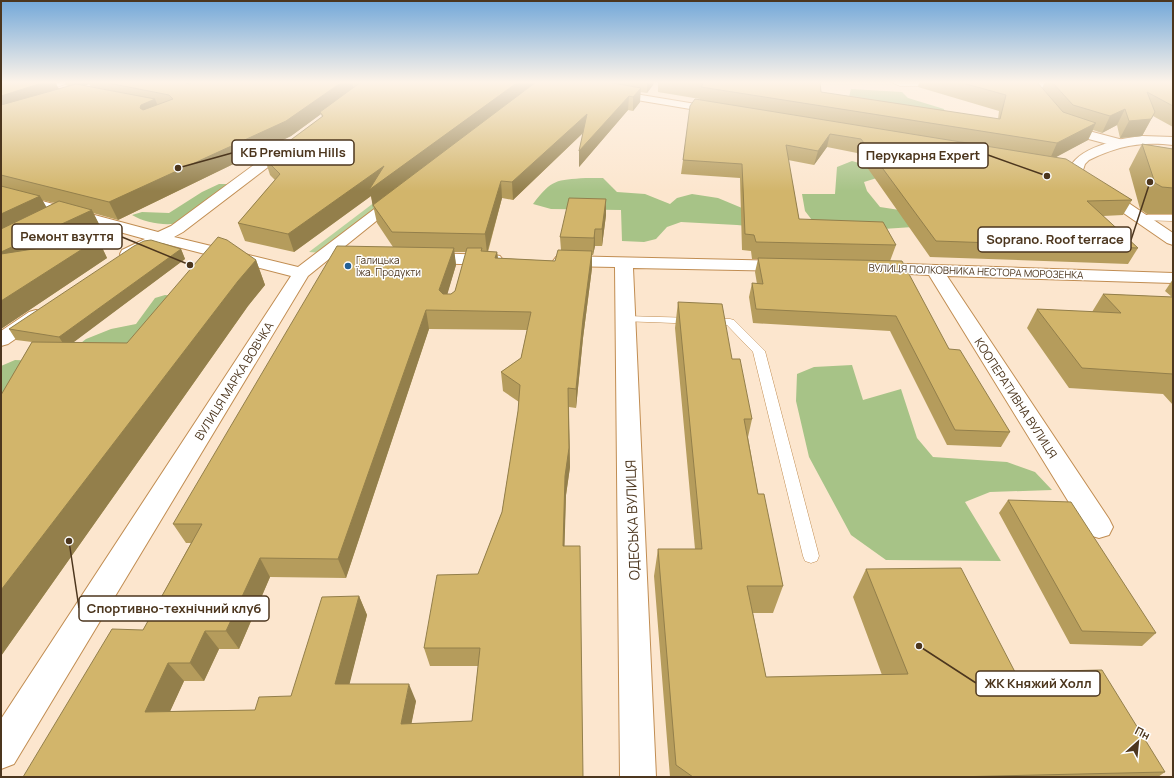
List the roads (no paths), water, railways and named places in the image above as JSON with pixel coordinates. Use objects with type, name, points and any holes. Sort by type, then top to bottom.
[{"type":"street","points":[[1055,118],[1061,125],[1081,133],[1119,143]]},
{"type":"street","points":[[113,264],[132,251],[177,229],[297,139]]},
{"type":"street","points":[[1173,141],[1147,139],[1119,143],[1084,158],[1070,170],[1173,240]]},
{"type":"street","name":"ВУЛИЦЯ МАРКА ВОВЧКА","points":[[1,751],[301,273],[411,188]]},
{"type":"street","points":[[1,194],[160,238],[301,273]]},
{"type":"street","points":[[50,221],[68,212]]},
{"type":"street","points":[[323,256],[346,256]]},
{"type":"street","points":[[409,258],[463,264],[512,260]]},
{"type":"street","points":[[544,261],[800,266]]},
{"type":"street","name":"ОДЕСЬКА ВУЛИЦЯ","points":[[624,262],[638,777]]},
{"type":"street","name":"ВУЛИЦЯ ПОЛКОВНИКА НЕСТОРА МОРОЗЕНКА","points":[[863,268],[934,269],[1173,278]]},
{"type":"street","name":"КООПЕРАТИВНА ВУЛИЦЯ","points":[[934,269],[1099,527]]},
{"type":"street","points":[[1,340],[47,309]]},
{"type":"lane","points":[[1140,218],[1173,218]]},
{"type":"lane","points":[[625,319],[730,322],[759,351],[811,556]]},
{"type":"place","name":"КБ Premium Hills","points":[[178,168]]},
{"type":"place","name":"Перукарня Expert","points":[[1047,176]]},
{"type":"place","name":"Soprano. Roof terrace","points":[[1150,182]]},
{"type":"place","name":"Ремонт взуття","points":[[190,265]]},
{"type":"place","name":"Галицька Їжа. Продукти","points":[[348,266]]},
{"type":"place","name":"Спортивно-технічний клуб","points":[[69,541]]},
{"type":"place","name":"ЖК Княжий Холл","points":[[919,646]]}]
